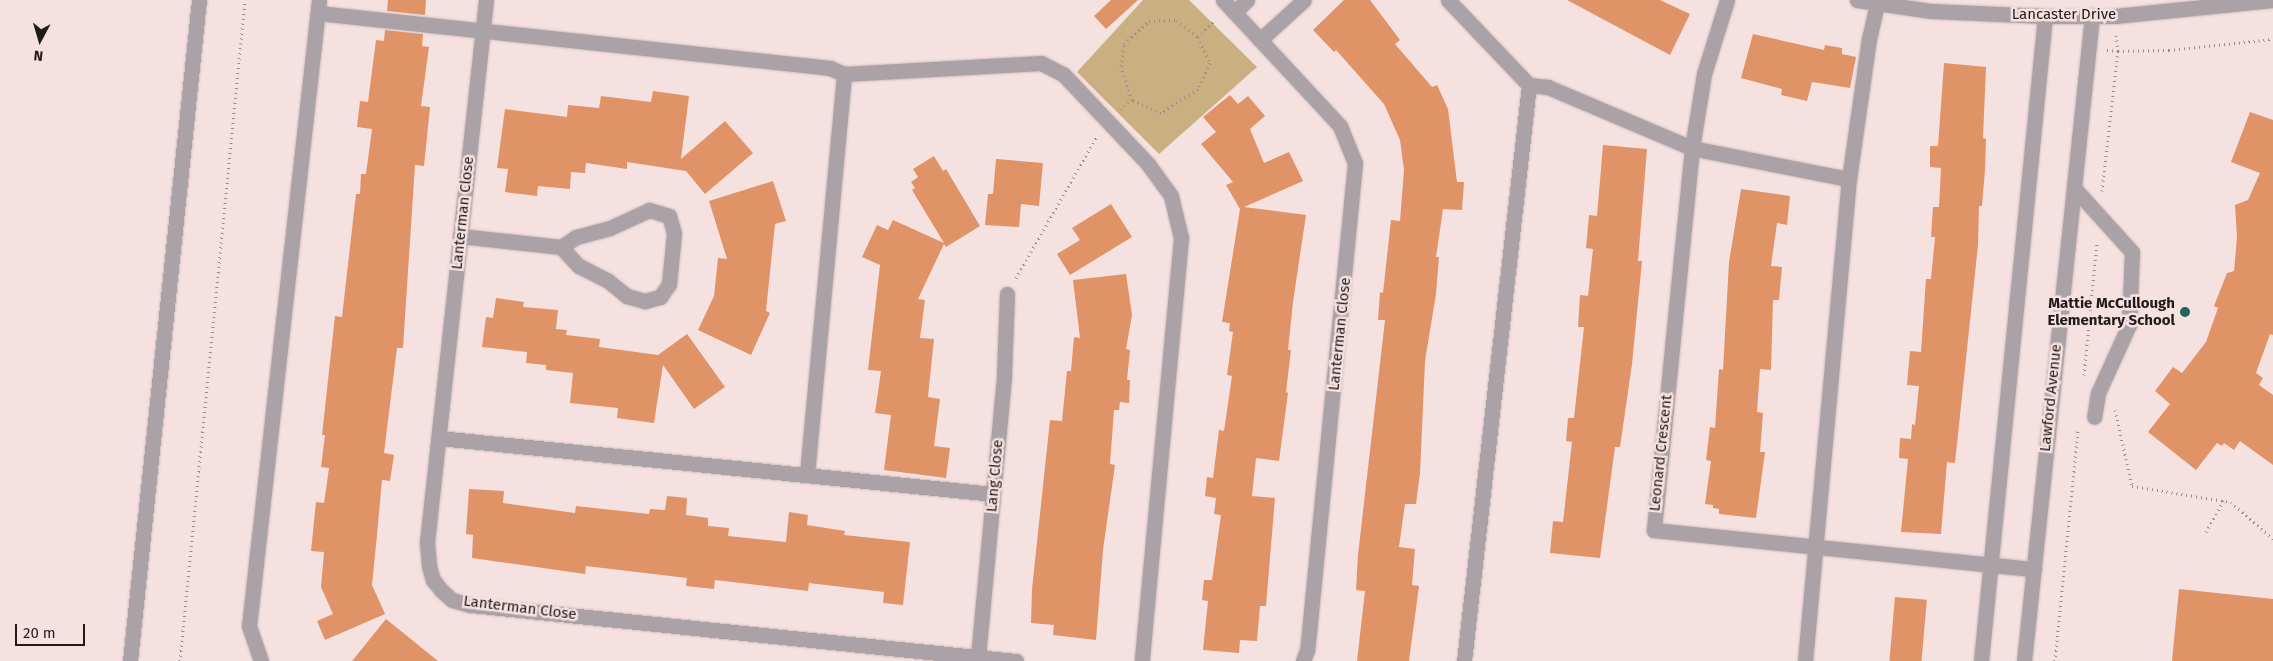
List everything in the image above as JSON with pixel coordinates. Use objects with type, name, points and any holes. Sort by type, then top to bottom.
[{"type":"street","points":[[130,661],[199,0]]},
{"type":"street","name":"Lanterman Close","points":[[486,0],[427,554],[433,580],[452,600],[471,605],[1016,661]]},
{"type":"street","name":"Lanterman Close","points":[[1223,0],[1340,126],[1355,163],[1311,611],[1303,661]]},
{"type":"street","points":[[1234,12],[1247,0]]},
{"type":"street","points":[[1260,40],[1304,0]]},
{"type":"street","points":[[1448,0],[1529,85],[1548,87],[1692,148],[1849,179]]},
{"type":"street","name":"Leonard Crescent","points":[[1727,0],[1704,74],[1692,148],[1654,530],[2034,569]]},
{"type":"street","name":"Lancaster Drive","points":[[1858,0],[1989,16],[2092,16],[2178,11],[2272,0]]},
{"type":"street","points":[[1805,661],[1849,179],[1877,2]]},
{"type":"street","points":[[261,661],[250,626],[318,6],[482,33],[830,68],[844,74],[1041,63],[1063,74],[1148,164],[1171,196],[1181,238],[1142,661]]},
{"type":"street","points":[[1981,661],[2045,16]]},
{"type":"street","name":"Lawford Avenue","points":[[2024,661],[2092,16]]},
{"type":"street","points":[[807,474],[844,74]]},
{"type":"street","points":[[1464,661],[1529,85]]},
{"type":"street","points":[[2075,189],[2132,252],[2129,325],[2098,393],[2094,417]]},
{"type":"street","points":[[460,236],[560,247],[576,237],[610,228],[649,210],[669,216],[674,233],[669,284],[660,297],[653,300],[636,300],[607,280],[579,266],[560,247]]},
{"type":"street","name":"Lang Close","points":[[978,657],[1004,375],[1006,294]]},
{"type":"street","points":[[439,438],[993,494]]},
{"type":"path","points":[[180,661],[245,0]]},
{"type":"path","points":[[1177,20],[1198,36],[1210,63],[1198,89],[1161,113],[1132,100],[1121,66],[1124,44],[1149,21],[1177,20]]},
{"type":"path","points":[[1198,36],[1214,21]]},
{"type":"path","points":[[2083,378],[2118,51],[2117,38]]},
{"type":"path","points":[[2103,49],[2118,51],[2169,50],[2273,39]]},
{"type":"path","points":[[1006,294],[1106,120],[1132,100]]},
{"type":"path","points":[[2113,401],[2132,486],[2231,502],[2273,539]]},
{"type":"path","points":[[2055,661],[2078,426]]},
{"type":"path","points":[[2206,532],[2224,500]]},
{"type":"shaded area","points":[[1143,0],[1189,0],[1257,67],[1159,154],[1077,72]]},
{"type":"building","points":[[388,0],[426,0],[425,15],[387,11]]},
{"type":"building","points":[[1111,0],[1138,0],[1106,29],[1094,16]]},
{"type":"building","points":[[1344,0],[1370,0],[1400,40],[1395,44],[1432,87],[1437,85],[1448,109],[1457,182],[1464,182],[1462,210],[1443,209],[1436,257],[1439,257],[1436,294],[1425,361],[1420,473],[1416,504],[1405,504],[1399,547],[1415,549],[1412,585],[1419,586],[1409,661],[1357,661],[1365,591],[1356,590],[1358,555],[1385,320],[1378,320],[1380,292],[1383,293],[1391,220],[1400,221],[1404,170],[1400,140],[1384,104],[1336,50],[1334,52],[1313,30]]},
{"type":"building","points":[[1567,0],[1660,0],[1690,14],[1670,55]]},
{"type":"building","points":[[385,30],[423,34],[422,46],[429,47],[421,106],[430,107],[424,166],[415,165],[403,348],[397,348],[384,453],[394,455],[390,481],[382,480],[372,585],[385,614],[325,640],[317,621],[333,614],[321,587],[324,552],[311,551],[316,502],[324,503],[329,468],[321,467],[325,435],[322,435],[335,316],[342,317],[356,194],[360,194],[361,174],[366,174],[372,129],[357,127],[360,101],[368,102],[376,40],[384,41]]},
{"type":"building","points":[[1753,34],[1824,50],[1825,45],[1842,48],[1842,54],[1856,57],[1850,88],[1812,82],[1807,101],[1781,95],[1782,89],[1741,78]]},
{"type":"building","points":[[1944,63],[1986,67],[1983,138],[1986,139],[1982,206],[1979,206],[1978,245],[1955,463],[1947,462],[1941,534],[1901,532],[1908,459],[1899,458],[1900,438],[1911,439],[1912,424],[1915,425],[1919,386],[1907,385],[1910,351],[1921,352],[1926,279],[1931,279],[1935,237],[1931,237],[1933,207],[1939,207],[1941,168],[1930,167],[1930,146],[1938,146]]},
{"type":"building","points":[[653,91],[689,96],[681,159],[725,121],[753,153],[705,194],[686,171],[627,162],[627,169],[586,163],[585,173],[571,172],[570,189],[538,186],[537,196],[505,192],[508,169],[497,168],[505,109],[567,117],[568,105],[599,108],[601,96],[651,102]]},
{"type":"building","points":[[1230,95],[1238,104],[1248,96],[1265,116],[1250,129],[1264,163],[1289,152],[1303,181],[1244,207],[1306,215],[1293,302],[1288,350],[1291,350],[1286,392],[1288,393],[1279,461],[1256,458],[1252,496],[1275,498],[1266,606],[1260,606],[1257,641],[1240,640],[1239,653],[1203,650],[1208,601],[1202,600],[1204,580],[1212,580],[1221,515],[1214,514],[1216,498],[1205,496],[1207,477],[1213,478],[1219,430],[1224,431],[1232,376],[1227,375],[1233,332],[1229,331],[1230,323],[1222,322],[1240,209],[1226,185],[1233,182],[1201,144],[1216,132],[1203,117]]},
{"type":"building","points":[[2250,112],[2273,120],[2273,335],[2270,334],[2256,373],[2263,378],[2259,385],[2273,395],[2273,465],[2240,441],[2234,450],[2224,443],[2222,446],[2217,443],[2196,470],[2148,432],[2170,404],[2155,391],[2173,367],[2182,373],[2206,342],[2218,308],[2214,306],[2227,273],[2234,271],[2237,237],[2235,205],[2248,200],[2260,173],[2231,162]]},
{"type":"building","points":[[1603,145],[1647,149],[1638,261],[1642,261],[1632,364],[1620,447],[1615,447],[1600,558],[1550,553],[1553,521],[1563,522],[1572,442],[1566,441],[1568,418],[1574,418],[1584,327],[1578,327],[1580,295],[1588,296],[1593,249],[1586,248],[1589,215],[1597,216]]},
{"type":"building","points":[[934,156],[943,171],[946,169],[980,226],[946,247],[944,244],[918,299],[925,300],[920,338],[934,339],[928,397],[940,399],[934,446],[950,448],[946,478],[884,470],[891,415],[875,413],[881,371],[868,370],[880,265],[862,257],[877,225],[888,230],[893,220],[944,243],[912,190],[915,188],[911,182],[918,177],[913,169]]},
{"type":"building","points":[[996,159],[1043,163],[1039,206],[1021,204],[1019,227],[985,225],[988,194],[993,194]]},
{"type":"building","points":[[773,181],[786,221],[775,224],[766,311],[770,313],[751,355],[698,330],[714,296],[718,258],[727,259],[709,201]]},
{"type":"building","points":[[1741,189],[1790,196],[1787,225],[1777,223],[1771,266],[1782,267],[1779,300],[1773,300],[1771,370],[1760,369],[1757,412],[1763,413],[1760,452],[1765,452],[1756,518],[1719,514],[1719,509],[1713,508],[1713,505],[1705,504],[1711,461],[1706,460],[1710,427],[1715,428],[1719,369],[1723,370],[1729,262]]},
{"type":"building","points":[[1111,204],[1132,237],[1070,275],[1057,254],[1080,240],[1072,228]]},
{"type":"building","points":[[1126,274],[1132,315],[1126,349],[1130,350],[1127,380],[1130,380],[1129,403],[1120,402],[1119,410],[1114,410],[1110,464],[1115,465],[1103,550],[1096,640],[1053,635],[1054,625],[1031,623],[1032,589],[1050,420],[1062,421],[1067,371],[1071,371],[1074,337],[1080,338],[1073,280]]},
{"type":"building","points":[[496,298],[524,302],[523,307],[558,310],[556,329],[567,330],[566,335],[600,339],[599,347],[658,355],[687,334],[725,387],[694,409],[663,365],[654,423],[617,418],[618,408],[570,403],[573,373],[546,370],[546,365],[526,363],[527,352],[482,347],[486,317],[493,318]]},
{"type":"building","points":[[469,489],[504,491],[503,503],[575,513],[576,506],[649,514],[650,509],[665,510],[667,496],[687,498],[686,515],[708,518],[708,526],[729,528],[728,536],[786,542],[789,512],[808,515],[807,525],[845,531],[844,535],[910,542],[903,605],[883,603],[884,592],[809,583],[808,591],[715,580],[714,589],[686,586],[687,578],[586,566],[585,574],[472,558],[473,535],[466,534]]},
{"type":"building","points":[[2179,589],[2273,599],[2273,661],[2172,661]]},
{"type":"building","points":[[1895,597],[1927,600],[1922,661],[1889,661]]},
{"type":"building","points":[[386,619],[438,661],[352,661]]},
{"type":"place","name":"Mattie McCullough Elementary School","points":[[2185,312]]}]
